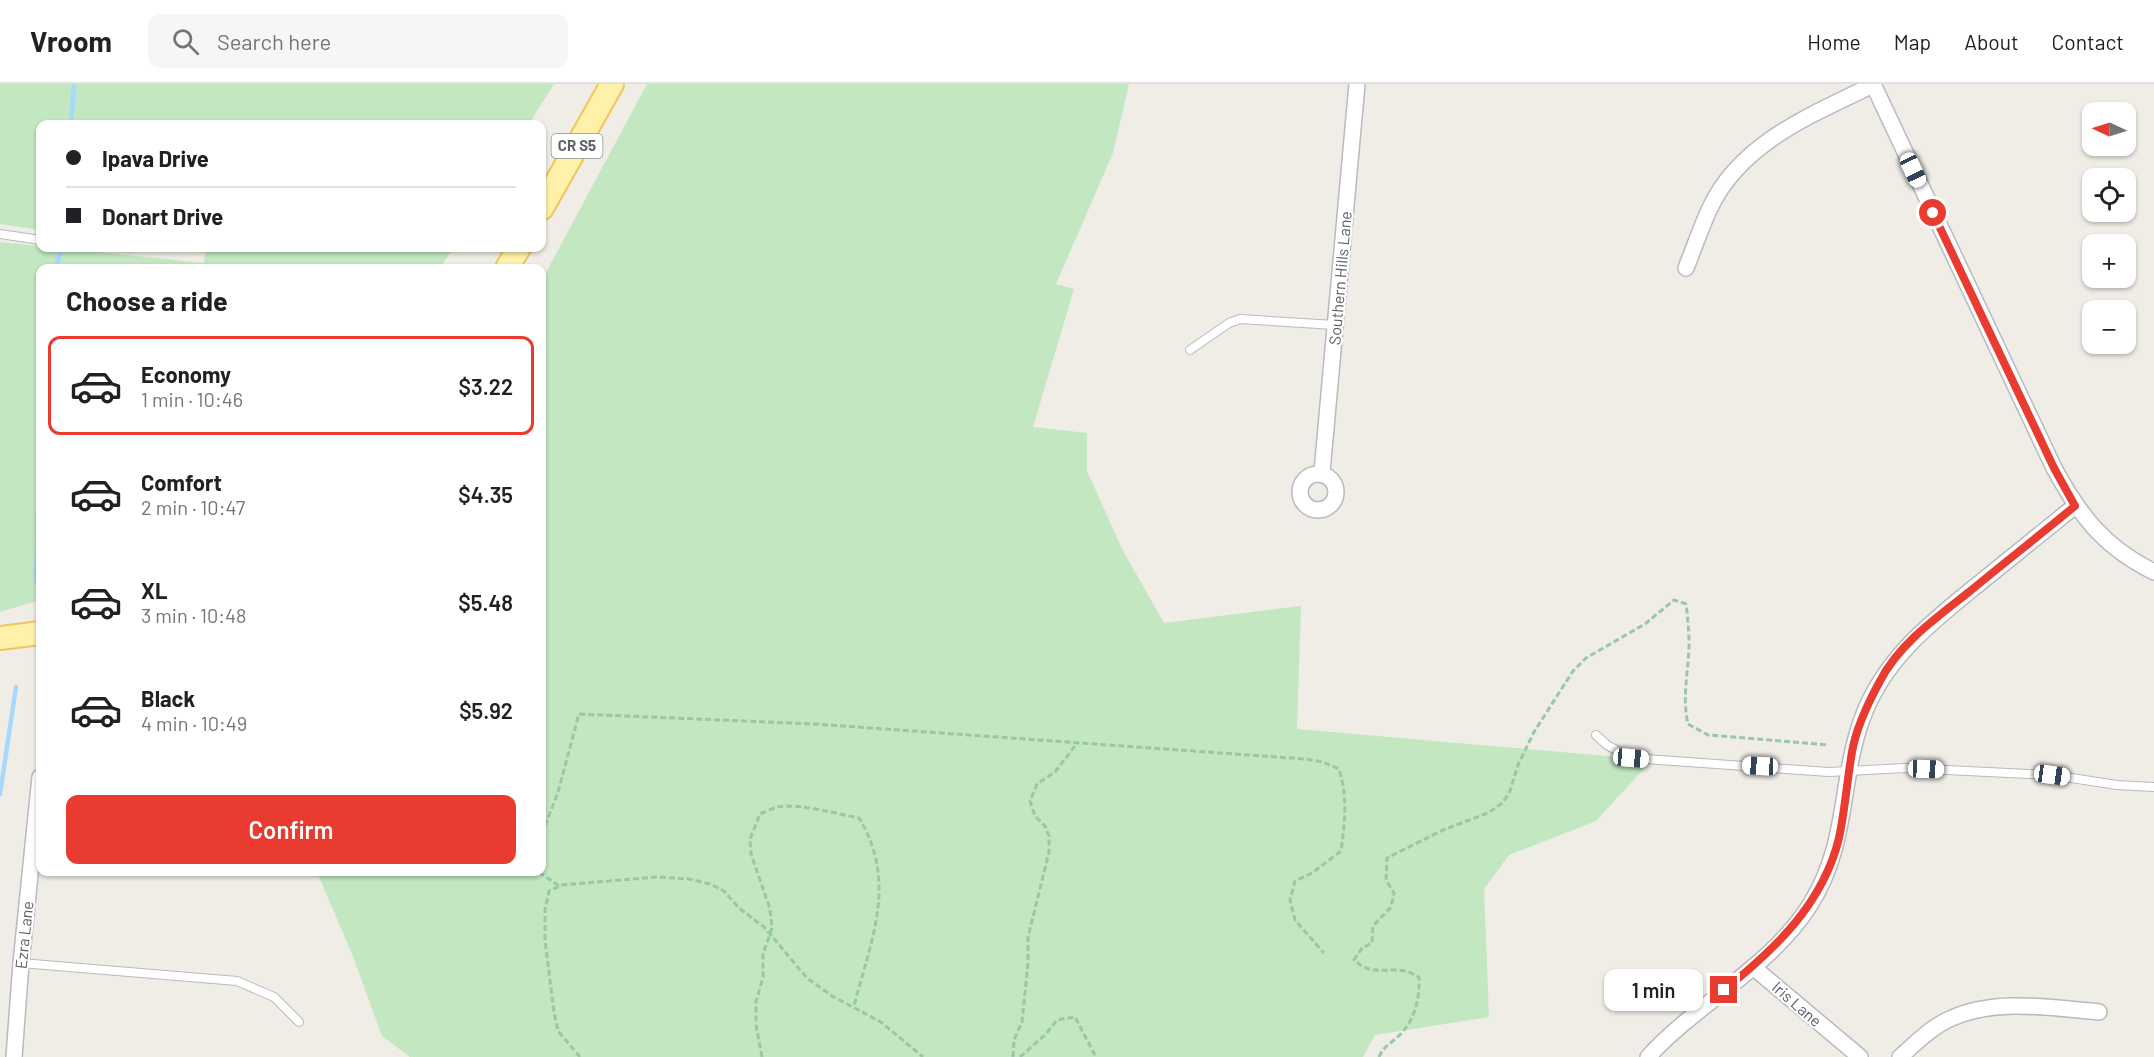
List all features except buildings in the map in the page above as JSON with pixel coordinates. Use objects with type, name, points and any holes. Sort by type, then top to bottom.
[{"type":"main road","name":"CR S5","points":[[546,201],[612,84]]},
{"type":"main road","points":[[0,638],[36,634]]},
{"type":"street","name":"Southern Hills Lane","points":[[1322,472],[1357,84]]},
{"type":"street","points":[[1686,268],[1710,206],[1729,178],[1770,138],[1795,122],[1873,84],[2049,458],[2075,506],[2110,544],[2138,564],[2154,572]]},
{"type":"street","points":[[1648,1057],[1675,1031],[1753,967],[1793,927],[1820,888],[1831,865],[1839,838],[1852,750],[1863,716],[1881,679],[1905,647],[1933,621],[2075,506]]},
{"type":"street","name":"Ezra Lane","points":[[14,1057],[36,816]]},
{"type":"street","name":"Iris Lane","points":[[1753,967],[1860,1057]]},
{"type":"street","points":[[1900,1057],[1940,1024],[1952,1018],[1990,1007],[2099,1012]]},
{"type":"lane","points":[[0,234],[36,239]]},
{"type":"lane","points":[[1190,350],[1229,323],[1240,319],[1335,325]]},
{"type":"lane","points":[[1596,735],[1607,745],[1631,758],[1829,772],[1905,768],[2041,774],[2154,787]]},
{"type":"lane","points":[[21,963],[237,981],[273,997],[299,1022]]},
{"type":"path","points":[[1379,1057],[1383,1048],[1395,1040],[1408,1026],[1419,994],[1419,977],[1404,971],[1384,972],[1362,967],[1354,960],[1362,948],[1372,943],[1373,926],[1391,907],[1394,893],[1386,880],[1387,858],[1443,830],[1488,813],[1502,803],[1509,794],[1518,765],[1534,732],[1561,688],[1586,658],[1645,624],[1674,600],[1686,604],[1689,647],[1684,696],[1688,724],[1708,735],[1829,745]]},
{"type":"path","points":[[546,824],[558,792],[579,714],[815,724],[1305,759],[1323,762],[1339,769],[1346,789],[1341,851],[1312,873],[1295,881],[1290,900],[1295,920],[1324,953]]},
{"type":"path","points":[[1013,1057],[1014,1040],[1022,1022],[1028,963],[1028,937],[1049,852],[1049,836],[1045,826],[1035,816],[1030,801],[1037,784],[1055,772],[1078,742]]},
{"type":"path","points":[[762,1057],[756,1025],[756,1002],[763,977],[764,954],[772,928],[770,909],[751,854],[750,839],[760,814],[778,807],[800,807],[859,818],[871,837],[877,856],[879,912],[854,1006]]},
{"type":"path","points":[[545,876],[560,886]]},
{"type":"path","points":[[580,1057],[558,1031],[545,940],[545,910],[549,891],[560,886],[656,877],[689,879],[710,884],[724,891],[739,908],[765,927],[807,978],[832,996],[881,1022],[923,1057]]},
{"type":"path","points":[[1020,1057],[1046,1034],[1057,1020],[1075,1017],[1096,1057]]},
{"type":"green space","points":[[0,84],[554,84],[532,120],[36,120],[36,229],[0,224]]},
{"type":"green space","points":[[647,84],[1129,84],[1113,153],[1056,284],[1074,289],[1033,427],[1087,433],[1087,471],[1122,549],[1164,623],[1301,606],[1297,729],[1652,760],[1596,821],[1509,855],[1484,889],[1489,1017],[1375,1035],[1363,1057],[410,1057],[382,1036],[352,954],[319,876],[546,876],[546,273]]},
{"type":"green space","points":[[0,242],[36,246],[36,252],[97,252],[204,263],[205,252],[450,252],[443,264],[36,264],[36,601],[0,612]]},
{"type":"waterway","points":[[71,120],[74,84]]},
{"type":"waterway","points":[[57,264],[60,252]]},
{"type":"waterway","points":[[0,794],[16,687]]},
{"type":"route","points":[[1724,990],[1753,967],[1793,927],[1820,888],[1831,865],[1839,838],[1852,750],[1863,716],[1881,679],[1905,647],[1933,621],[2075,506],[2054,468],[1933,213]]}]
